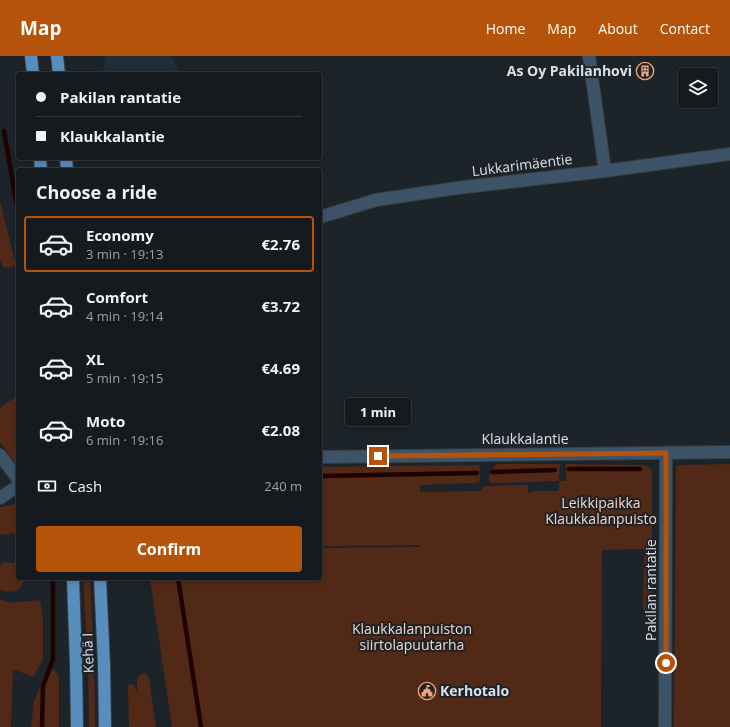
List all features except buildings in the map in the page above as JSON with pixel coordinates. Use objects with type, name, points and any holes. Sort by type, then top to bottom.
[{"type":"highway","points":[[31,56],[33,72]]},
{"type":"highway","points":[[57,56],[59,72]]},
{"type":"highway","name":"Kehä I","points":[[73,580],[77,727]]},
{"type":"highway","name":"Kehä I","points":[[100,580],[104,664],[104,727]]},
{"type":"street","points":[[589,56],[605,171]]},
{"type":"street","name":"Lukkarimäentie","points":[[322,216],[376,200],[457,188],[605,171],[730,154]]},
{"type":"street","name":"Klaukkalantie","points":[[322,456],[730,452]]},
{"type":"street","name":"Pakilan rantatie","points":[[666,453],[666,727]]},
{"type":"street","points":[[0,455],[16,476]]},
{"type":"street","points":[[0,498],[16,487]]},
{"type":"shaded area","points":[[106,56],[171,56],[179,72],[102,72]]},
{"type":"green space","points":[[0,201],[16,266],[4,268],[0,260]]},
{"type":"green space","points":[[16,396],[16,464],[0,442],[0,408]]},
{"type":"green space","points":[[497,464],[560,464],[559,481],[491,483],[489,480],[490,471]]},
{"type":"green space","name":"Klaukkalanpuiston siirtolapuutarha","points":[[566,464],[643,465],[649,467],[652,472],[652,606],[650,610],[643,612],[644,549],[602,550],[601,727],[172,727],[150,580],[322,580],[322,548],[420,547],[419,545],[322,546],[322,467],[478,465],[480,467],[480,481],[477,483],[420,485],[420,492],[481,491],[484,486],[528,485],[528,493],[535,491],[559,491],[559,481],[566,481]]},
{"type":"green space","points":[[730,464],[730,727],[674,727],[676,466]]},
{"type":"green space","points":[[16,504],[16,533],[0,535],[0,507]]},
{"type":"green space","points":[[3,562],[16,564],[16,580],[24,580],[19,589],[13,592],[0,590],[0,565]]},
{"type":"green space","points":[[83,580],[90,580],[95,727],[89,727],[88,665]]},
{"type":"green space","points":[[0,599],[12,603],[40,600],[43,617],[43,660],[33,677],[13,669],[11,727],[0,727]]},
{"type":"green space","points":[[54,669],[59,678],[59,727],[31,727],[34,701],[45,675]]},
{"type":"green space","points":[[146,673],[149,678],[156,727],[129,727],[128,685],[134,684],[137,692],[137,678],[140,674]]},
{"type":"waterway","points":[[4,131],[16,200]]},
{"type":"waterway","points":[[569,469],[640,469]]},
{"type":"waterway","points":[[492,472],[555,470]]},
{"type":"waterway","points":[[322,476],[477,473]]},
{"type":"waterway","points":[[42,727],[43,686],[53,659],[53,580]]},
{"type":"waterway","points":[[178,580],[201,727]]},
{"type":"place","name":"As Oy Pakilanhovi","points":[[645,71]]},
{"type":"place","name":"Kerhotalo","points":[[427,691]]},
{"type":"route","points":[[378,456],[666,453],[666,663]]},
{"type":"park label","name":"Leikkipaikka Klaukkalanpuisto","points":[[601,512]]}]
